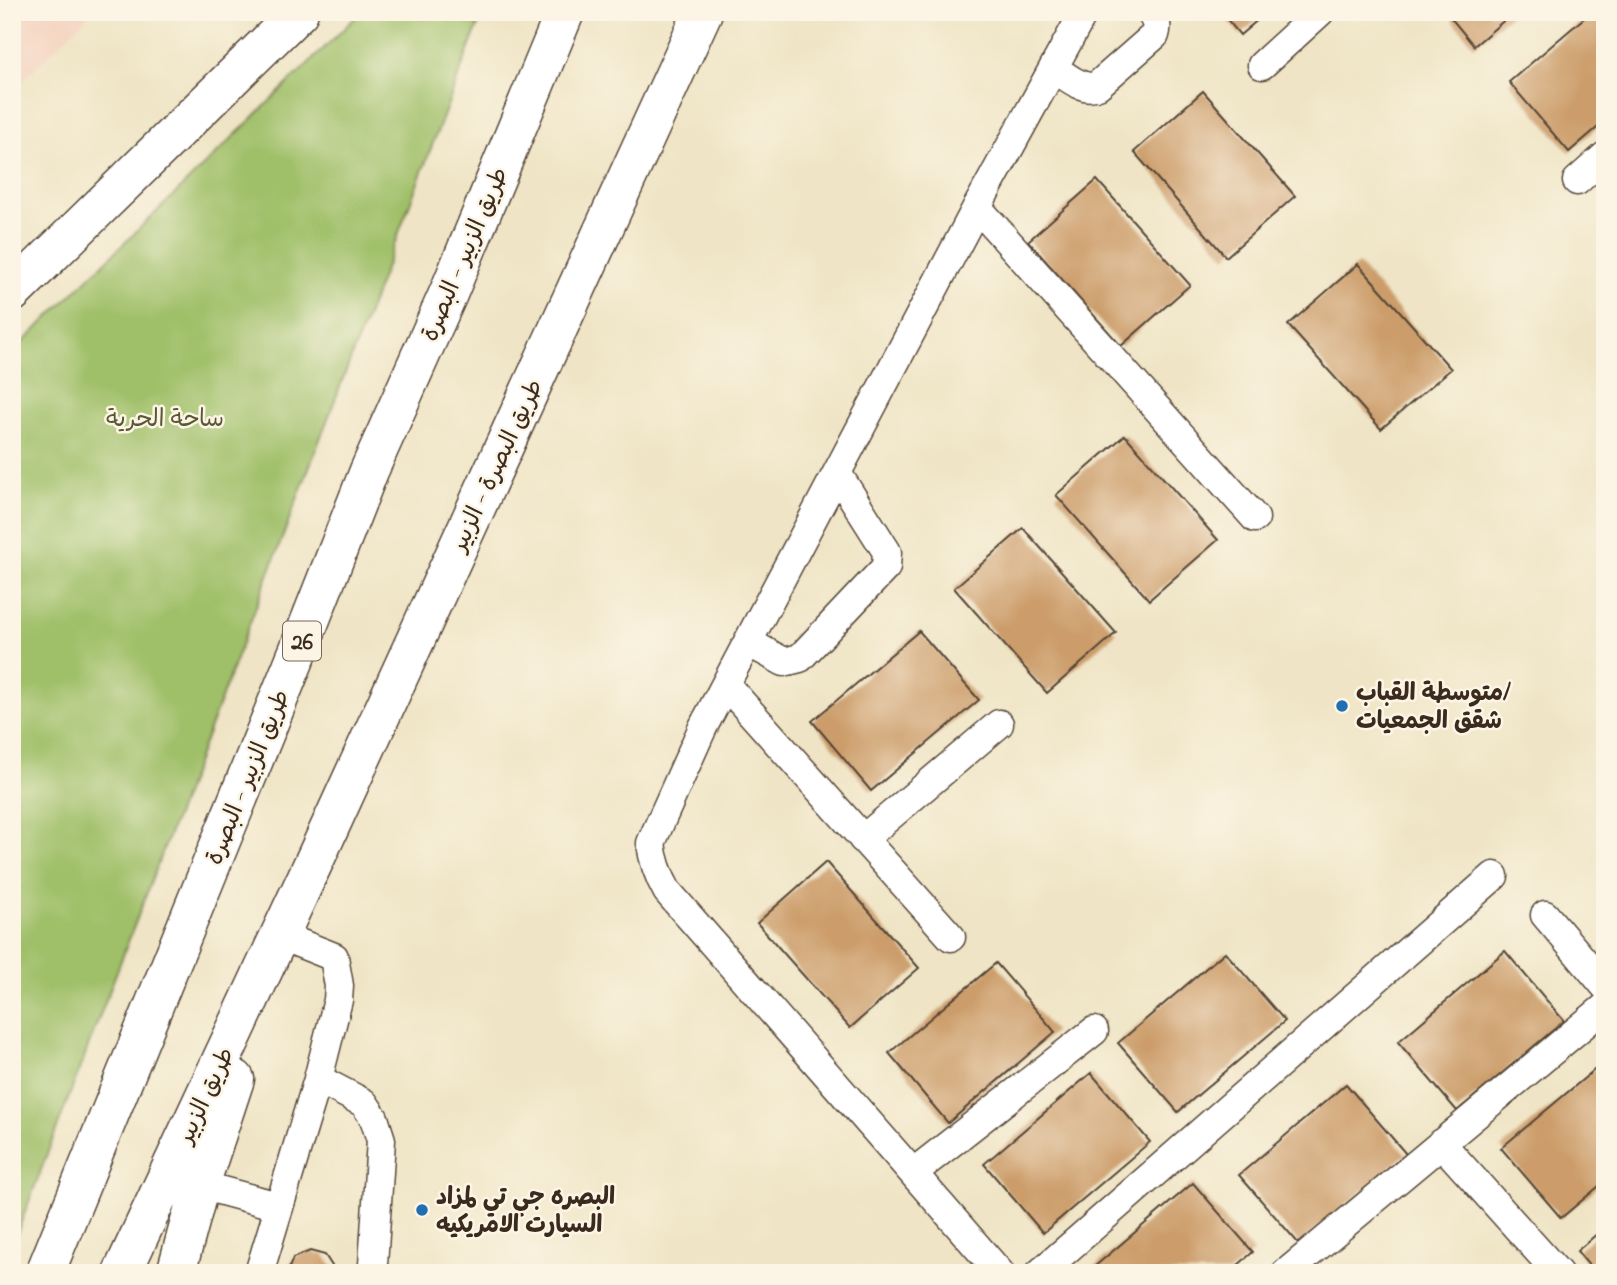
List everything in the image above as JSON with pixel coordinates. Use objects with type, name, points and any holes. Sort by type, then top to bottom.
[{"type":"highway","points":[[12,293],[299,12]]},
{"type":"highway","name":"طريق الزبير - البصرة","points":[[45,1273],[369,471],[448,294],[565,12]]},
{"type":"highway","name":"طريق البصرة - الزبير","points":[[284,927],[703,12]]},
{"type":"highway","points":[[176,1273],[200,1185],[284,927]]},
{"type":"highway","name":"طريق الزبير","points":[[122,1273],[284,927]]},
{"type":"street","points":[[1000,1273],[667,891],[658,876],[651,843],[703,727],[977,207],[1084,12]]},
{"type":"street","points":[[1054,68],[1084,87],[1098,85],[1156,35],[1155,19],[1150,12]]},
{"type":"street","points":[[1262,65],[1320,12]]},
{"type":"street","points":[[1577,181],[1605,156]]},
{"type":"street","points":[[977,207],[1255,517]]},
{"type":"street","points":[[748,642],[784,662],[800,659],[886,567],[887,552],[837,473]]},
{"type":"street","points":[[726,685],[951,937]]},
{"type":"street","points":[[863,838],[999,724]]},
{"type":"street","points":[[1040,1273],[1494,876]]},
{"type":"street","points":[[1545,915],[1605,986]]},
{"type":"street","points":[[259,1273],[318,1079],[338,1000],[338,972],[334,957],[284,927]]},
{"type":"street","points":[[1294,1270],[1605,1007]]},
{"type":"street","points":[[914,1172],[1094,1031]]},
{"type":"street","points":[[318,1079],[364,1103],[374,1118],[381,1140],[373,1265],[375,1273]]},
{"type":"street","points":[[1441,1143],[1558,1273]]},
{"type":"street","points":[[200,1185],[278,1206]]},
{"type":"shaded area","points":[[12,12],[92,12],[12,91]]},
{"type":"green space","name":"ساحة الحرية","points":[[361,12],[483,12],[12,1246],[12,353]]},
{"type":"building","points":[[1221,12],[1267,12],[1240,35]]},
{"type":"building","points":[[1446,12],[1514,12],[1474,46]]},
{"type":"building","points":[[1591,12],[1605,12],[1605,121],[1569,152],[1509,82]]},
{"type":"building","points":[[1203,91],[1295,196],[1226,257],[1134,152]]},
{"type":"building","points":[[1097,180],[1190,285],[1121,346],[1028,241]]},
{"type":"building","points":[[1358,264],[1451,369],[1381,429],[1288,325]]},
{"type":"building","points":[[1125,435],[1218,540],[1149,600],[1056,495]]},
{"type":"building","points":[[1023,528],[1116,633],[1047,693],[954,588]]},
{"type":"building","points":[[919,631],[979,700],[871,791],[812,721]]},
{"type":"building","points":[[826,862],[919,968],[850,1028],[757,923]]},
{"type":"building","points":[[1505,951],[1564,1021],[1457,1111],[1398,1042]]},
{"type":"building","points":[[1225,952],[1285,1021],[1178,1112],[1118,1043]]},
{"type":"building","points":[[996,963],[1055,1032],[948,1123],[889,1053]]},
{"type":"building","points":[[1605,1061],[1605,1181],[1561,1218],[1501,1148]]},
{"type":"building","points":[[1091,1073],[1150,1142],[1043,1233],[984,1164]]},
{"type":"building","points":[[1346,1084],[1406,1154],[1299,1244],[1239,1175]]},
{"type":"building","points":[[1193,1183],[1253,1252],[1229,1273],[1087,1273]]},
{"type":"building","points":[[1605,1227],[1605,1273],[1595,1273],[1577,1251]]},
{"type":"building","points":[[310,1251],[325,1255],[334,1269],[332,1273],[287,1273],[293,1258]]},
{"type":"place","name":"متوسطة القباب/ شقق الجمعيات","points":[[1342,706]]},
{"type":"place","name":"البصره جي تي لمزاد السيارت الامريكيه","points":[[422,1210]]}]
